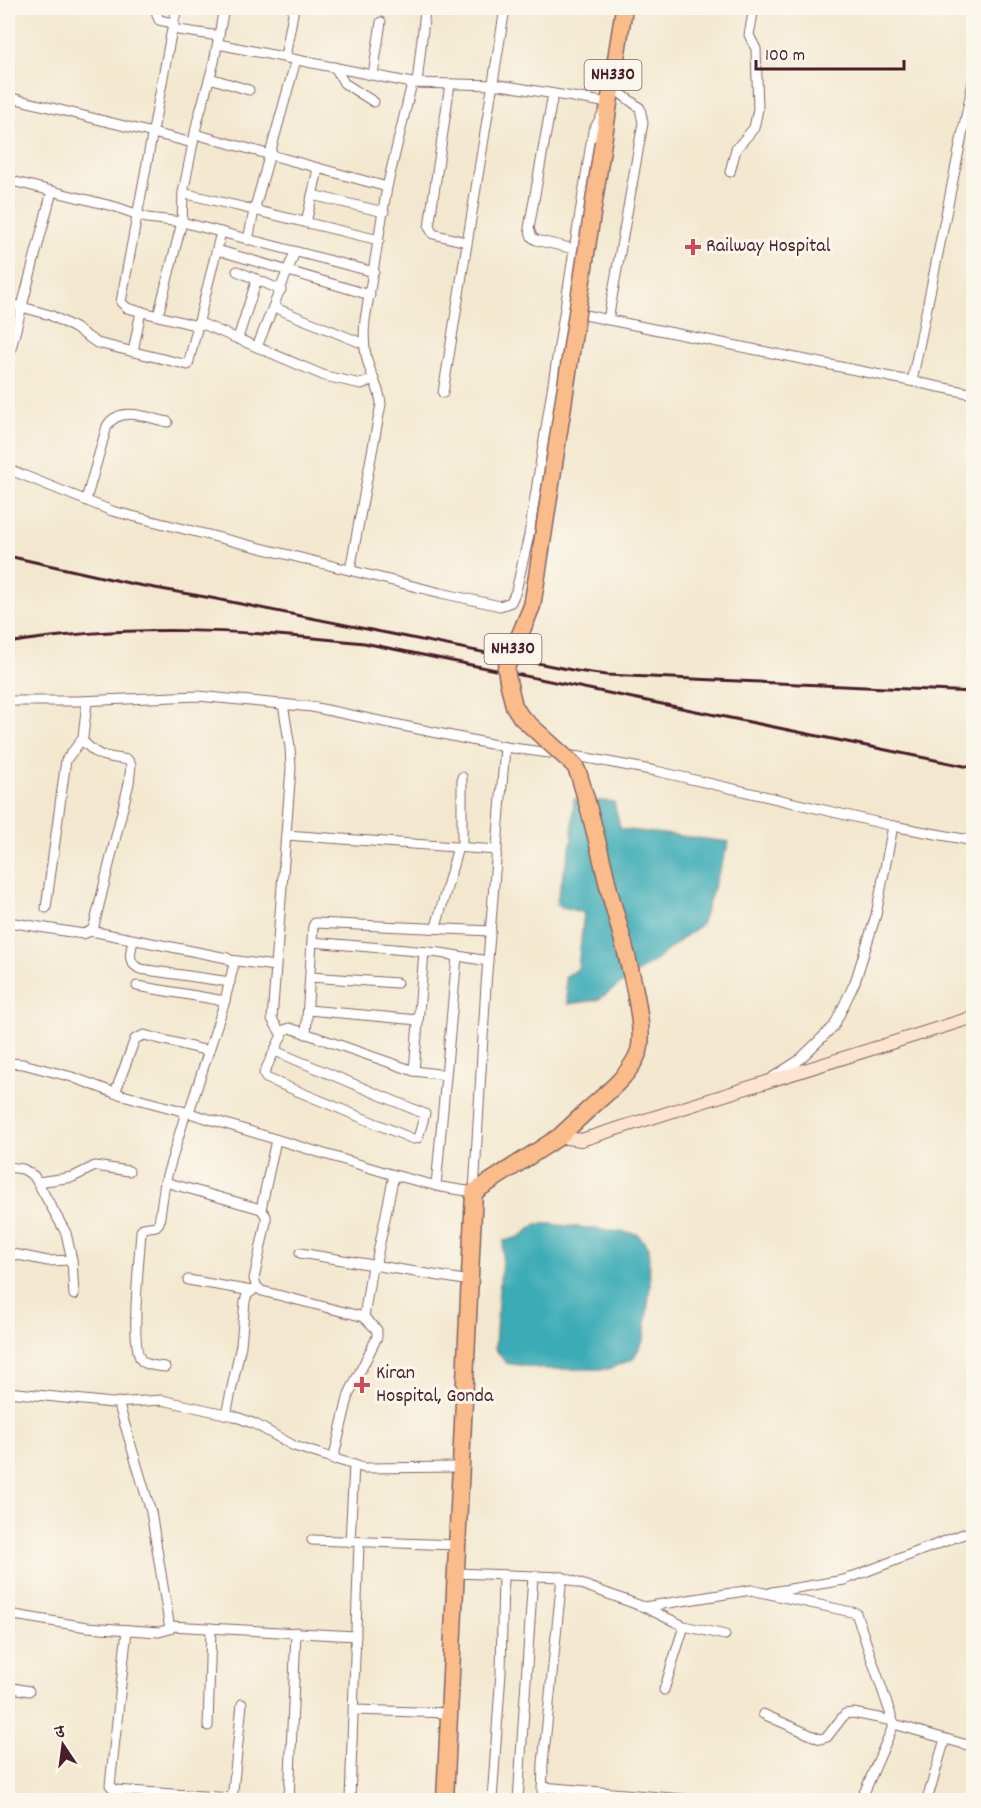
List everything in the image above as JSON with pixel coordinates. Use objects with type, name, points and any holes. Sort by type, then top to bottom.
[{"type":"highway","name":"NH330","points":[[474,1192],[559,1137],[611,1090],[631,1065],[639,1050],[641,1027],[629,965],[579,775],[575,766],[521,717],[514,706],[506,668],[532,606],[624,8]]},
{"type":"highway","points":[[445,1800],[474,1192]]},
{"type":"street","points":[[156,8],[159,20],[173,26],[296,60],[414,83],[493,85],[553,94],[610,95],[640,108],[644,123],[608,320]]},
{"type":"street","points":[[177,8],[121,302],[127,308],[198,324],[238,338],[326,376],[361,384],[374,379]]},
{"type":"street","points":[[158,316],[182,222],[183,193],[219,40],[224,8]]},
{"type":"street","points":[[285,57],[294,8]]},
{"type":"street","points":[[442,393],[505,8]]},
{"type":"street","points":[[730,172],[735,149],[754,128],[758,109],[756,49],[749,36],[754,8]]},
{"type":"street","points":[[350,570],[381,404],[380,393],[364,344],[365,320],[387,187],[414,83],[425,11]]},
{"type":"street","points":[[373,75],[381,22]]},
{"type":"street","points":[[248,240],[296,60]]},
{"type":"street","points":[[335,67],[344,83],[374,102]]},
{"type":"street","points":[[912,381],[974,77]]},
{"type":"street","points":[[210,78],[249,90]]},
{"type":"street","points":[[450,84],[429,227],[433,234],[466,242]]},
{"type":"street","points":[[553,94],[529,233],[536,240],[573,249]]},
{"type":"street","points":[[8,469],[112,511],[500,606],[511,602],[516,591],[529,535],[593,131],[610,95]]},
{"type":"street","points":[[8,98],[152,133],[194,139],[269,155],[387,187]]},
{"type":"street","points":[[306,223],[318,169]]},
{"type":"street","points":[[8,180],[116,207],[147,218],[182,222],[374,272]]},
{"type":"street","points":[[8,360],[52,191]]},
{"type":"street","points":[[183,193],[379,240]]},
{"type":"street","points":[[312,195],[384,212]]},
{"type":"street","points":[[8,303],[50,315],[75,328],[97,344],[188,365],[221,232]]},
{"type":"street","points":[[217,250],[370,295]]},
{"type":"street","points":[[257,347],[295,252]]},
{"type":"street","points":[[237,271],[280,290]]},
{"type":"street","points":[[238,338],[257,279]]},
{"type":"street","points":[[273,307],[364,344]]},
{"type":"street","points":[[564,310],[974,394]]},
{"type":"street","points":[[133,352],[141,311]]},
{"type":"street","points":[[86,500],[107,426],[114,417],[127,413],[168,422]]},
{"type":"street","points":[[8,701],[87,701],[198,696],[312,707],[505,747],[587,758],[656,771],[893,826],[974,841]]},
{"type":"street","points":[[46,908],[66,760],[70,752],[82,740],[87,701]]},
{"type":"street","points":[[282,1035],[272,1018],[291,758],[283,704]]},
{"type":"street","points":[[82,740],[95,754],[106,758],[128,760],[131,765],[129,783],[91,932]]},
{"type":"street","points":[[8,1063],[23,1064],[72,1077],[115,1093],[187,1112],[394,1175],[436,1186],[474,1192],[488,961],[505,747]]},
{"type":"street","points":[[436,927],[460,847],[462,777]]},
{"type":"street","points":[[764,1083],[798,1061],[834,1026],[855,982],[876,915],[893,826]]},
{"type":"street","points":[[286,835],[497,850]]},
{"type":"street","points":[[8,922],[82,934],[91,932],[230,960],[275,966]]},
{"type":"street","points":[[306,1034],[313,926],[318,922],[491,931]]},
{"type":"street","points":[[133,940],[130,960],[133,966],[140,969],[230,982]]},
{"type":"street","points":[[312,942],[424,952],[488,961]]},
{"type":"street","points":[[414,1071],[424,952]]},
{"type":"street","points":[[436,1186],[458,956]]},
{"type":"street","points":[[165,1367],[145,1363],[139,1357],[135,1325],[141,1231],[143,1228],[156,1226],[159,1223],[165,1182],[225,1001],[234,967],[230,960]]},
{"type":"street","points":[[310,976],[397,983]]},
{"type":"street","points":[[137,986],[225,1001]]},
{"type":"street","points":[[308,1010],[418,1020]]},
{"type":"street","points":[[559,1137],[581,1140],[974,1017]]},
{"type":"street","points":[[275,1051],[425,1114],[418,1138],[413,1139],[266,1078],[264,1073],[282,1035],[288,1028],[414,1071],[446,1075]]},
{"type":"street","points":[[115,1093],[135,1039],[141,1035],[207,1051]]},
{"type":"street","points":[[261,1209],[276,1140]]},
{"type":"street","points":[[38,1182],[73,1177],[95,1166],[129,1171]]},
{"type":"street","points":[[8,1167],[23,1169],[34,1176],[66,1233],[72,1260],[74,1295]]},
{"type":"street","points":[[364,1317],[394,1175]]},
{"type":"street","points":[[165,1182],[261,1209],[266,1216],[254,1289],[244,1301],[241,1345],[226,1414]]},
{"type":"street","points":[[8,1253],[48,1261],[72,1260]]},
{"type":"street","points":[[300,1253],[470,1281]]},
{"type":"street","points":[[188,1280],[254,1289],[364,1317],[377,1330],[377,1337],[349,1394],[333,1460]]},
{"type":"street","points":[[8,1392],[118,1402],[162,1400],[226,1414],[255,1424],[294,1446],[354,1465],[374,1468],[460,1467]]},
{"type":"street","points":[[8,1614],[87,1628],[167,1631],[170,1629],[151,1512],[118,1402]]},
{"type":"street","points":[[350,1800],[356,1636],[354,1465]]},
{"type":"street","points":[[767,1593],[844,1580],[974,1530]]},
{"type":"street","points":[[312,1540],[457,1545]]},
{"type":"street","points":[[455,1574],[562,1577],[644,1606],[684,1626],[725,1635]]},
{"type":"street","points":[[492,1800],[501,1672],[503,1575]]},
{"type":"street","points":[[518,1800],[533,1576]]},
{"type":"street","points":[[542,1800],[562,1577]]},
{"type":"street","points":[[644,1606],[751,1590],[856,1613],[894,1723],[861,1800]]},
{"type":"street","points":[[170,1626],[356,1636]]},
{"type":"street","points":[[664,1690],[684,1626]]},
{"type":"street","points":[[208,1726],[211,1628]]},
{"type":"street","points":[[128,1630],[110,1785],[115,1790],[232,1799],[242,1704]]},
{"type":"street","points":[[289,1800],[296,1632]]},
{"type":"street","points":[[8,1687],[29,1691]]},
{"type":"street","points":[[354,1710],[449,1713]]},
{"type":"street","points":[[763,1714],[820,1739],[827,1737],[845,1714],[853,1713],[974,1747]]},
{"type":"street","points":[[927,1800],[945,1739]]},
{"type":"street","points":[[542,1787],[695,1800]]},
{"type":"street","points":[[577,1800],[578,1790]]},
{"type":"water","points":[[574,799],[614,802],[620,829],[729,842],[701,924],[653,962],[597,1000],[568,1004],[565,977],[578,969],[584,913],[556,905],[572,840]]},
{"type":"water","points":[[537,1224],[637,1234],[648,1247],[650,1285],[644,1339],[633,1359],[608,1369],[547,1369],[506,1363],[495,1348],[504,1241],[520,1237]]},
{"type":"railway","points":[[8,556],[133,584],[577,671],[606,675],[974,692]]},
{"type":"railway","points":[[8,643],[53,637],[142,631],[230,632],[364,643],[974,768]]},
{"type":"place","name":"Railway Hospital","points":[[693,247]]},
{"type":"place","name":"Kiran Hospital, Gonda","points":[[362,1385]]}]
